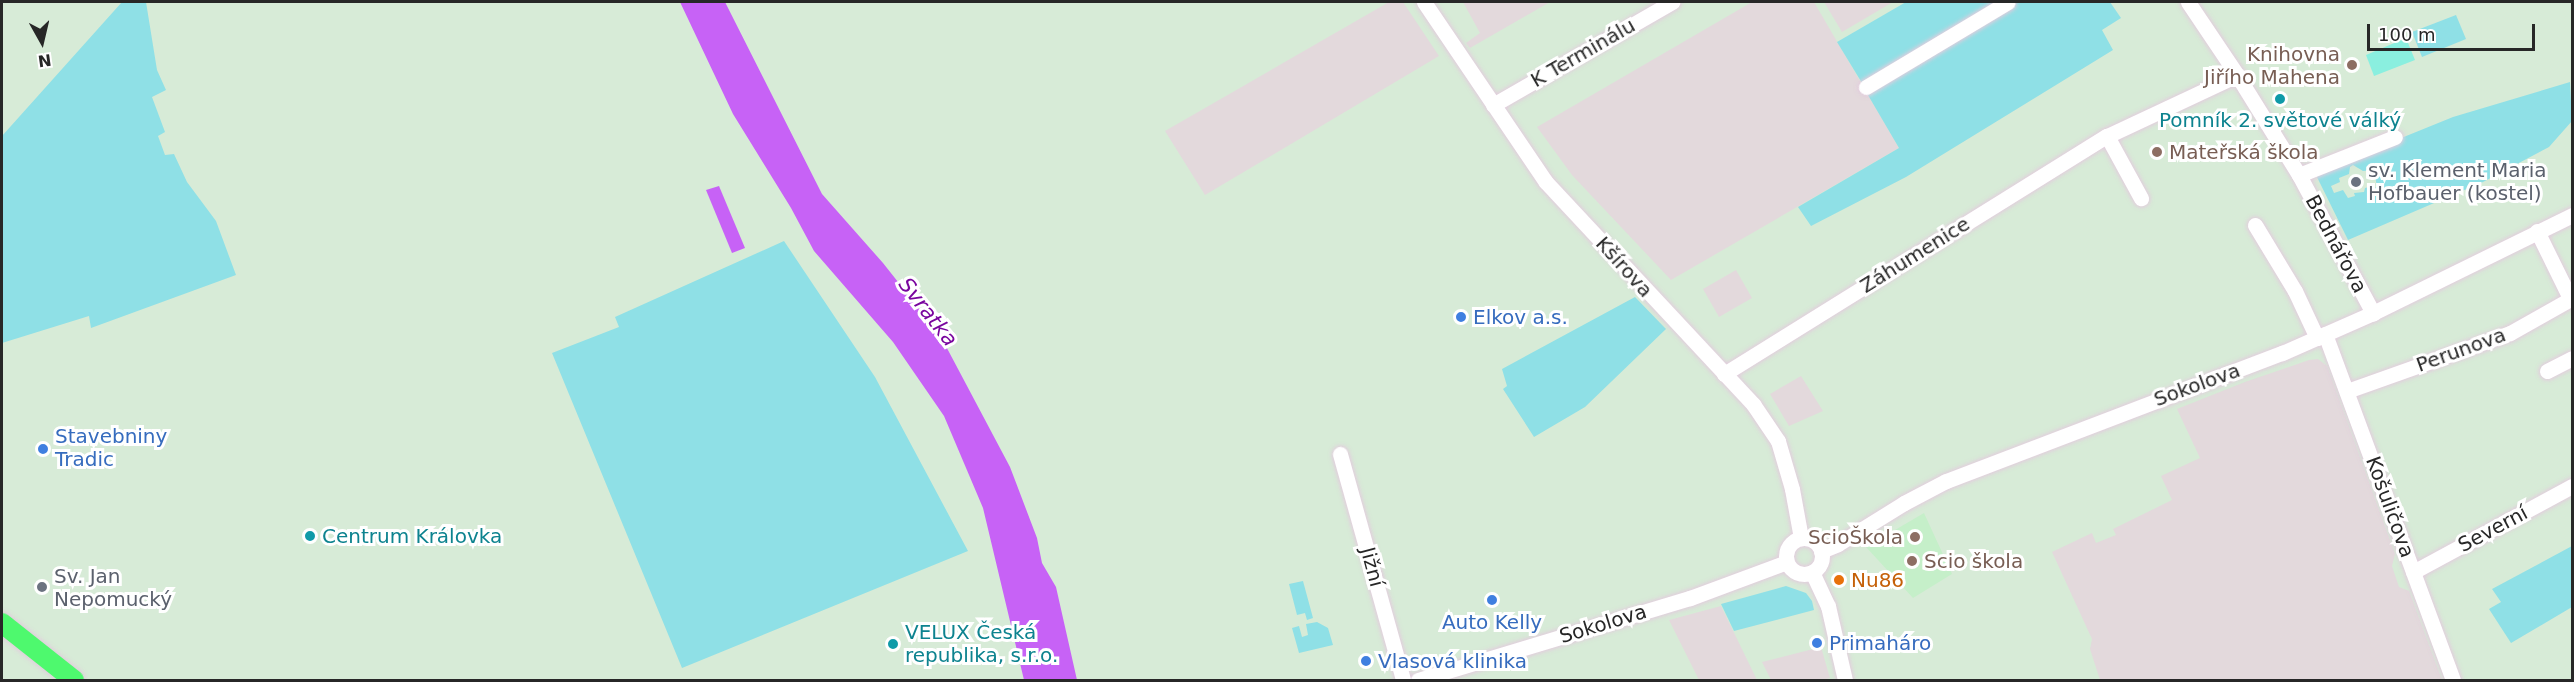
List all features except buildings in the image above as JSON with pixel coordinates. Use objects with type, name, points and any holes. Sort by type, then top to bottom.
[{"type":"main road","points":[[2,623],[74,681]]},
{"type":"street","name":"Kšírova","points":[[1425,2],[1493,105],[1560,200],[1613,252],[1753,404],[1778,441],[1801,525],[1801,538]]},
{"type":"street","name":"K Terminálu","points":[[1493,105],[1672,2]]},
{"type":"street","points":[[1866,87],[2008,2]]},
{"type":"street","name":"Bednářova","points":[[2188,2],[2238,75],[2299,175],[2373,313]]},
{"type":"street","name":"Záhumenice","points":[[1724,374],[2107,136],[2238,75]]},
{"type":"street","points":[[2107,136],[2142,198]]},
{"type":"street","name":"Bednářova","points":[[2299,175],[2395,137]]},
{"type":"street","name":"Sokolova","points":[[1821,551],[1838,544],[1918,495],[1967,472],[2321,336],[2373,313],[2572,215]]},
{"type":"street","points":[[2256,225],[2321,336]]},
{"type":"street","name":"Perunova","points":[[2347,391],[2510,333],[2572,299],[2536,231]]},
{"type":"street","name":"Košuličova","points":[[2321,336],[2347,391],[2453,681]]},
{"type":"street","points":[[2547,371],[2572,358]]},
{"type":"street","name":"Jižní","points":[[1340,454],[1403,681]]},
{"type":"street","name":"Severní","points":[[2413,572],[2572,486]]},
{"type":"street","points":[[1801,538],[1815,542],[1821,551],[1819,565],[1812,572],[1796,573],[1787,562],[1787,549],[1801,538]]},
{"type":"street","name":"Sokolova","points":[[1418,681],[1689,598],[1787,562]]},
{"type":"street","points":[[1812,572],[1828,606],[1845,681]]},
{"type":"shaded area","points":[[122,2],[146,2],[157,70],[166,90],[152,97],[165,132],[158,136],[165,155],[174,154],[187,182],[216,221],[236,275],[91,328],[89,316],[2,343],[2,136]]},
{"type":"shaded area","points":[[680,2],[725,2],[822,194],[883,263],[940,335],[1010,467],[1037,538],[1042,563],[1056,587],[1077,680],[1024,680],[983,508],[944,416],[893,342],[814,251],[791,208],[733,114]]},
{"type":"shaded area","points":[[1389,2],[1403,2],[1439,56],[1205,195],[1165,131]]},
{"type":"shaded area","points":[[1463,2],[1550,2],[1470,48],[1466,43],[1480,33]]},
{"type":"shaded area","points":[[1752,2],[1814,2],[1899,148],[1671,280],[1572,175],[1537,127]]},
{"type":"shaded area","points":[[1824,2],[1893,2],[1842,32]]},
{"type":"shaded area","points":[[1906,2],[1999,2],[1862,83],[1837,42]]},
{"type":"shaded area","points":[[2015,2],[2110,2],[2121,18],[2102,30],[2113,50],[1906,177],[1811,226],[1798,207],[1899,148],[1865,90]]},
{"type":"shaded area","points":[[2456,15],[2466,39],[2422,57],[2412,32]]},
{"type":"shaded area","points":[[2406,38],[2415,60],[2374,76],[2366,55]]},
{"type":"shaded area","points":[[2570,82],[2572,121],[2549,147],[2483,182],[2348,240],[2315,173],[2453,117]],"holes":[[[2353,165],[2363,171],[2374,170],[2377,187],[2370,190],[2369,187],[2365,188],[2364,192],[2354,193],[2355,196],[2348,198],[2343,190],[2334,193],[2331,186],[2340,182],[2339,178],[2349,174],[2350,167]]]},
{"type":"shaded area","points":[[719,186],[745,248],[732,253],[706,190]]},
{"type":"shaded area","points":[[784,241],[875,377],[968,551],[682,668],[552,353],[619,327],[615,317]]},
{"type":"shaded area","points":[[1736,270],[1752,298],[1719,317],[1703,289]]},
{"type":"shaded area","points":[[1635,297],[1666,329],[1585,407],[1534,437],[1503,389],[1507,386],[1502,369]]},
{"type":"shaded area","points":[[2318,359],[2327,366],[2395,554],[2392,566],[2399,587],[2409,591],[2442,680],[2100,680],[2090,649],[2092,639],[2052,552],[2092,533],[2096,543],[2116,535],[2113,529],[2172,500],[2161,476],[2200,458],[2177,409],[2245,382]]},
{"type":"shaded area","points":[[1801,376],[1823,411],[1789,426],[1770,394]]},
{"type":"shaded area","name":"Scio škola","points":[[1924,513],[1952,574],[1913,598],[1866,547]]},
{"type":"shaded area","points":[[2572,546],[2572,607],[2511,643],[2489,609],[2501,602],[2492,589]]},
{"type":"shaded area","points":[[1303,581],[1313,618],[1307,620],[1305,613],[1297,615],[1289,584]]},
{"type":"shaded area","points":[[1786,586],[1806,593],[1812,601],[1814,610],[1734,631],[1721,604]]},
{"type":"shaded area","points":[[1721,606],[1757,680],[1699,680],[1669,620]]},
{"type":"shaded area","points":[[1317,622],[1328,628],[1333,645],[1299,653],[1292,628],[1299,626],[1302,637],[1308,635],[1306,624]]},
{"type":"shaded area","points":[[1821,647],[1830,678],[1823,680],[1771,680],[1762,662]]},
{"type":"place","name":"Knihovna Jiřího Mahena","points":[[2352,65]]},
{"type":"place","name":"Pomník 2. světové válký","points":[[2280,99]]},
{"type":"place","name":"Mateřská škola","points":[[2157,152]]},
{"type":"place","name":"sv. Klement Maria Hofbauer (kostel)","points":[[2356,182]]},
{"type":"place","name":"Elkov a.s.","points":[[1461,317]]},
{"type":"place","name":"Stavebniny Tradic","points":[[43,449]]},
{"type":"place","name":"Centrum Královka","points":[[310,536]]},
{"type":"place","name":"ScioŠkola","points":[[1915,537]]},
{"type":"place","name":"Scio škola","points":[[1912,561]]},
{"type":"place","name":"Nu86","points":[[1839,580]]},
{"type":"place","name":"Sv. Jan Nepomucký","points":[[42,587]]},
{"type":"place","name":"Auto Kelly","points":[[1492,600]]},
{"type":"place","name":"Primaháro","points":[[1817,643]]},
{"type":"place","name":"VELUX Česká republika, s.r.o.","points":[[893,644]]},
{"type":"place","name":"Vlasová klinika","points":[[1366,661]]},
{"type":"water label","name":"Svratka","points":[[928,312]]}]
